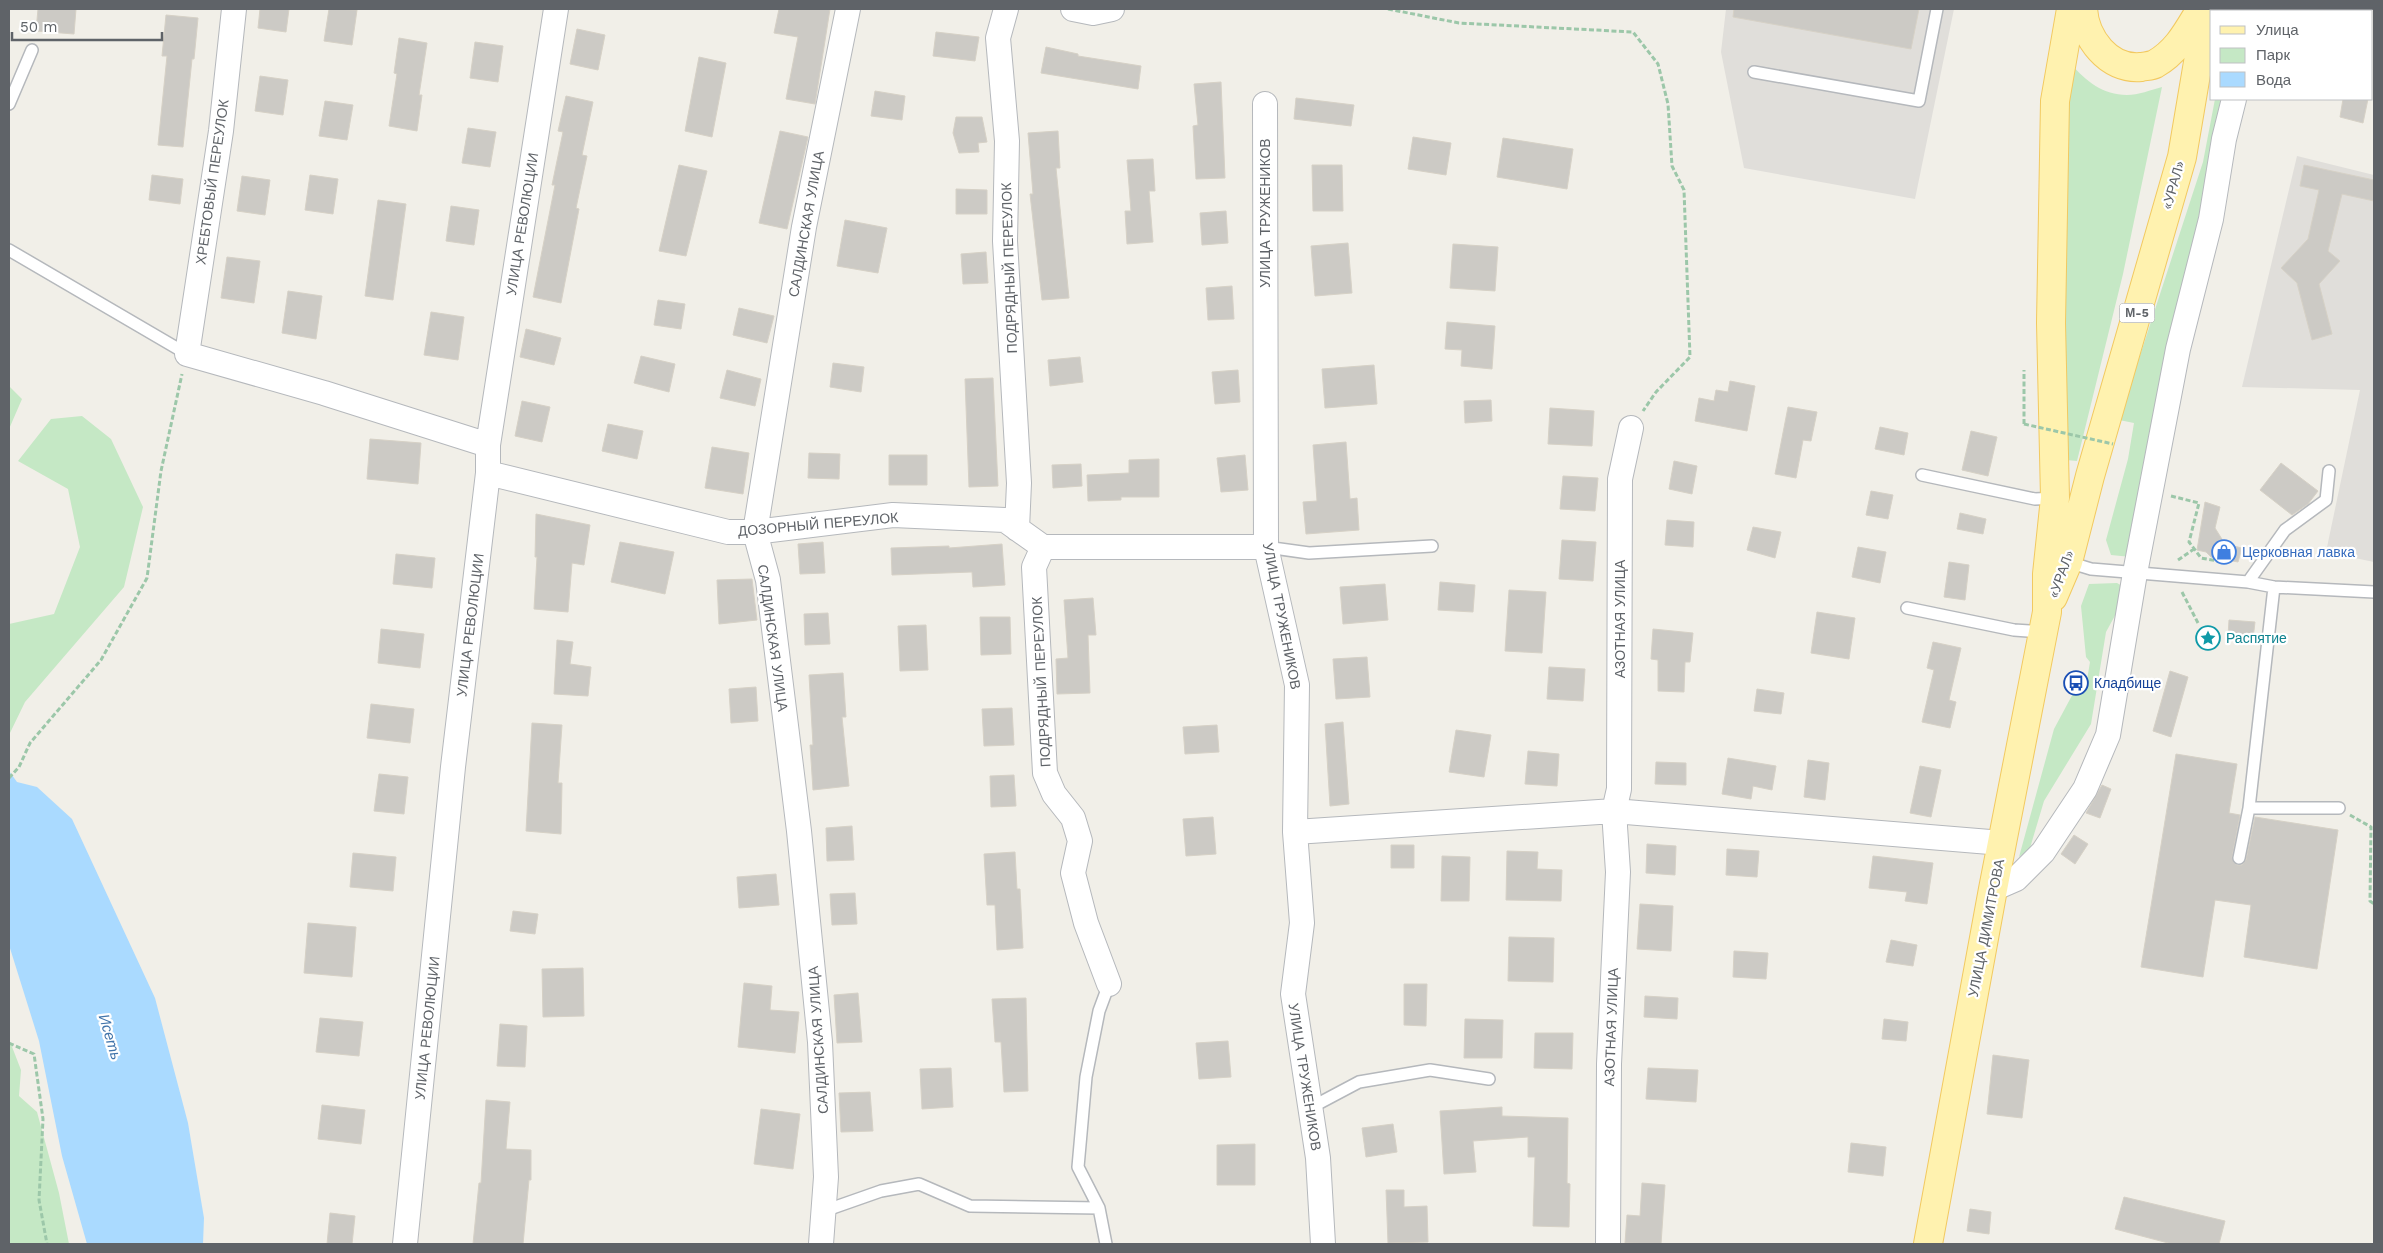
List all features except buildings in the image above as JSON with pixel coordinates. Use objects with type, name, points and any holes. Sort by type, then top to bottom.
[{"type":"main road","name":"«УРАЛ»","points":[[2045,622],[2047,574],[2055,498],[2051,323],[2055,101],[2071,9]]},
{"type":"main road","points":[[2084,9],[2084,24],[2092,41],[2108,57],[2129,68],[2154,65],[2176,49],[2201,9]]},
{"type":"main road","name":"«УРАЛ»","points":[[2045,622],[2068,562],[2090,476],[2182,158],[2207,9]]},
{"type":"main road","name":"УЛИЦА ДИМИТРОВА","points":[[1928,1244],[1993,889],[2045,622]]},
{"type":"street","name":"ХРЕБТОВЫЙ ПЕРЕУЛОК","points":[[187,354],[221,131],[234,9]]},
{"type":"street","name":"УЛИЦА РЕВОЛЮЦИИ","points":[[405,1244],[453,767],[488,473],[488,445],[556,9]]},
{"type":"street","name":"САЛДИНСКАЯ УЛИЦА","points":[[821,1244],[826,1177],[818,1023],[799,831],[768,580],[755,532],[804,227],[848,9]]},
{"type":"street","name":"ПОДРЯДНЫЙ ПЕРЕУЛОК","points":[[1006,9],[998,38],[1007,141],[1005,241],[1019,483],[1017,529]]},
{"type":"street","points":[[1073,9],[1093,13],[1112,9]]},
{"type":"street","points":[[1993,889],[2016,879],[2043,852],[2085,789],[2108,735],[2135,573],[2178,349],[2211,219],[2224,139],[2234,100]]},
{"type":"street","name":"УЛИЦА ТРУЖЕНИКОВ","points":[[1265,104],[1266,547],[1297,685],[1295,832],[1302,923],[1293,994],[1318,1158],[1323,1244]]},
{"type":"street","points":[[187,354],[324,392],[488,445]]},
{"type":"street","name":"АЗОТНАЯ УЛИЦА","points":[[1608,1244],[1609,1064],[1618,872],[1614,811],[1619,789],[1620,479],[1631,428]]},
{"type":"street","name":"ДОЗОРНЫЙ ПЕРЕУЛОК","points":[[488,473],[728,532],[755,532],[893,515],[1005,520],[1043,547]]},
{"type":"street","points":[[1043,547],[1266,547]]},
{"type":"street","name":"ПОДРЯДНЫЙ ПЕРЕУЛОК","points":[[1043,547],[1034,567],[1045,773],[1054,794],[1073,818],[1080,840],[1073,873],[1086,923],[1109,984]]},
{"type":"street","points":[[1295,832],[1614,811],[2002,843]]},
{"type":"lane","points":[[1754,72],[1919,101],[1937,9]]},
{"type":"lane","points":[[9,104],[32,50]]},
{"type":"lane","points":[[9,250],[187,354]]},
{"type":"lane","points":[[2248,582],[2284,530],[2326,500],[2329,471]]},
{"type":"lane","points":[[1922,475],[2034,500],[2055,498]]},
{"type":"lane","points":[[1266,547],[1309,553],[1432,546]]},
{"type":"lane","points":[[2068,562],[2091,568],[2248,582],[2274,587],[2374,592]]},
{"type":"lane","points":[[2239,858],[2249,808],[2274,587]]},
{"type":"lane","points":[[1906,608],[2014,630],[2045,622]]},
{"type":"lane","points":[[2249,808],[2339,808]]},
{"type":"lane","points":[[1106,1244],[1099,1208],[1078,1167],[1086,1077],[1100,1011],[1109,984]]},
{"type":"lane","points":[[1310,1108],[1359,1082],[1430,1070],[1489,1079]]},
{"type":"lane","points":[[824,1211],[881,1191],[919,1184],[970,1206],[1099,1208]]},
{"type":"path","points":[[1388,9],[1459,23],[1633,32],[1658,64],[1668,104],[1672,166],[1684,190],[1690,357],[1656,392],[1631,428]]},
{"type":"path","points":[[9,778],[19,767],[30,742],[102,660],[147,578],[161,471],[187,354]]},
{"type":"path","points":[[2024,370],[2024,424],[2112,444]]},
{"type":"path","points":[[2173,496],[2199,503],[2189,542],[2201,558],[2257,569]]},
{"type":"path","points":[[2174,576],[2198,623]]},
{"type":"path","points":[[2339,808],[2371,826],[2370,901],[2374,904]]},
{"type":"path","points":[[9,1043],[34,1054],[44,1120],[39,1200],[47,1244]]},
{"type":"shaded area","points":[[1726,9],[1954,9],[1915,199],[1744,168],[1721,52]]},
{"type":"shaded area","points":[[2297,156],[2374,175],[2374,562],[2326,552],[2360,390],[2242,387]]},
{"type":"green space","points":[[2071,64],[2089,81],[2110,93],[2131,95],[2162,87],[2123,274],[2077,461],[2066,460],[2060,183]]},
{"type":"green space","points":[[2215,100],[2226,100],[2158,391],[2131,557],[2111,555],[2106,540],[2128,459],[2134,423],[2119,420],[2203,162]]},
{"type":"green space","points":[[9,386],[22,399],[9,429]]},
{"type":"green space","points":[[82,416],[111,439],[143,507],[124,587],[25,702],[9,735],[9,624],[54,614],[80,547],[68,489],[18,461],[51,419]]},
{"type":"green space","points":[[2117,583],[2129,590],[2106,632],[2091,724],[2044,801],[2030,848],[2019,857],[2054,729],[2076,688],[2086,686],[2090,662],[2086,657],[2081,606],[2089,584]]},
{"type":"green space","points":[[9,1039],[21,1070],[19,1096],[37,1112],[59,1193],[69,1244],[9,1244]]},
{"type":"water","name":"Исеть","points":[[9,771],[17,782],[37,787],[72,819],[155,998],[188,1123],[204,1218],[203,1244],[87,1244],[62,1156],[39,1041],[9,945]]},
{"type":"place","name":"Церковная лавка","points":[[2224,552]]},
{"type":"place","name":"Распятие","points":[[2208,638]]},
{"type":"place","name":"Кладбище","points":[[2076,683]]}]
